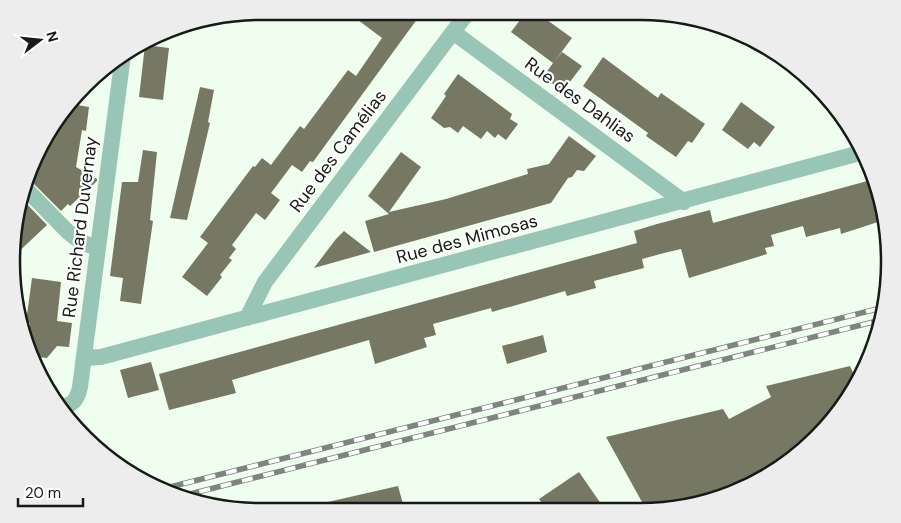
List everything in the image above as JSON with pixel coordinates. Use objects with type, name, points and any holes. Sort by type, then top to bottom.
[{"type":"street","name":"Rue des Camélias","points":[[247,318],[265,282],[462,20]]},
{"type":"street","name":"Rue des Dahlias","points":[[453,32],[684,202]]},
{"type":"street","name":"Rue Richard Duvernay","points":[[67,404],[78,396],[122,65]]},
{"type":"street","name":"Rue des Mimosas","points":[[84,358],[101,357],[684,202],[856,154]]},
{"type":"street","points":[[30,193],[68,232],[81,242],[97,248]]},
{"type":"building","points":[[358,20],[416,20],[313,162],[310,161],[302,172],[292,165],[271,193],[280,200],[265,220],[256,213],[232,245],[236,249],[229,258],[232,260],[207,296],[182,277],[208,243],[200,237],[253,166],[255,167],[262,158],[271,165],[300,126],[304,129],[348,70],[356,76],[382,38]]},
{"type":"building","points":[[520,20],[547,20],[572,38],[554,62],[562,52],[582,66],[563,91],[543,77],[553,63],[511,32]]},
{"type":"building","points":[[153,46],[169,48],[163,100],[139,97],[144,50]]},
{"type":"building","points":[[603,57],[658,98],[661,93],[705,124],[692,143],[688,141],[676,157],[646,136],[648,133],[583,86]]},
{"type":"building","points":[[458,74],[512,114],[510,119],[518,124],[506,140],[498,134],[495,138],[487,131],[481,139],[463,126],[458,133],[450,127],[444,128],[431,118]]},
{"type":"building","points":[[200,87],[214,90],[208,122],[210,123],[187,220],[170,218]]},
{"type":"building","points":[[741,102],[775,127],[760,147],[754,142],[748,149],[722,130]]},
{"type":"building","points":[[77,105],[89,107],[86,131],[82,130],[76,167],[97,179],[97,181],[70,206],[68,204],[61,211],[33,183],[52,141],[70,114]]},
{"type":"building","points":[[569,136],[596,156],[584,171],[577,170],[572,177],[568,178],[551,203],[374,252],[365,221],[389,214],[368,196],[401,152],[421,167],[389,212],[446,199],[528,174],[527,169],[549,164]]},
{"type":"building","points":[[143,150],[157,152],[150,220],[153,221],[141,304],[120,301],[123,278],[110,276],[122,182],[138,182]]},
{"type":"building","points":[[867,181],[878,222],[841,234],[840,228],[806,237],[803,226],[771,235],[774,246],[765,248],[767,254],[689,278],[681,249],[664,253],[642,259],[644,268],[594,281],[596,288],[567,296],[565,291],[492,312],[491,308],[433,324],[436,335],[424,338],[427,347],[375,364],[369,340],[232,380],[236,393],[169,410],[159,374],[637,243],[634,231],[657,224],[710,210],[713,223]]},
{"type":"building","points":[[27,204],[47,225],[21,250]]},
{"type":"building","points":[[344,231],[371,252],[314,268],[336,239]]},
{"type":"building","points":[[32,278],[61,282],[57,321],[72,323],[69,347],[57,346],[47,358],[40,357],[27,317]]},
{"type":"building","points":[[543,335],[547,352],[507,364],[502,346]]},
{"type":"building","points":[[151,362],[159,390],[128,398],[120,370]]},
{"type":"building","points":[[850,366],[853,373],[840,396],[821,421],[787,453],[760,471],[732,485],[702,495],[671,501],[642,503],[606,437],[723,409],[729,419],[771,397],[766,386]]},
{"type":"building","points":[[579,472],[600,503],[542,503],[539,499]]},
{"type":"building","points":[[398,486],[403,503],[323,503]]},
{"type":"railway","points":[[173,486],[876,309]]},
{"type":"railway","points":[[193,493],[873,322]]}]
